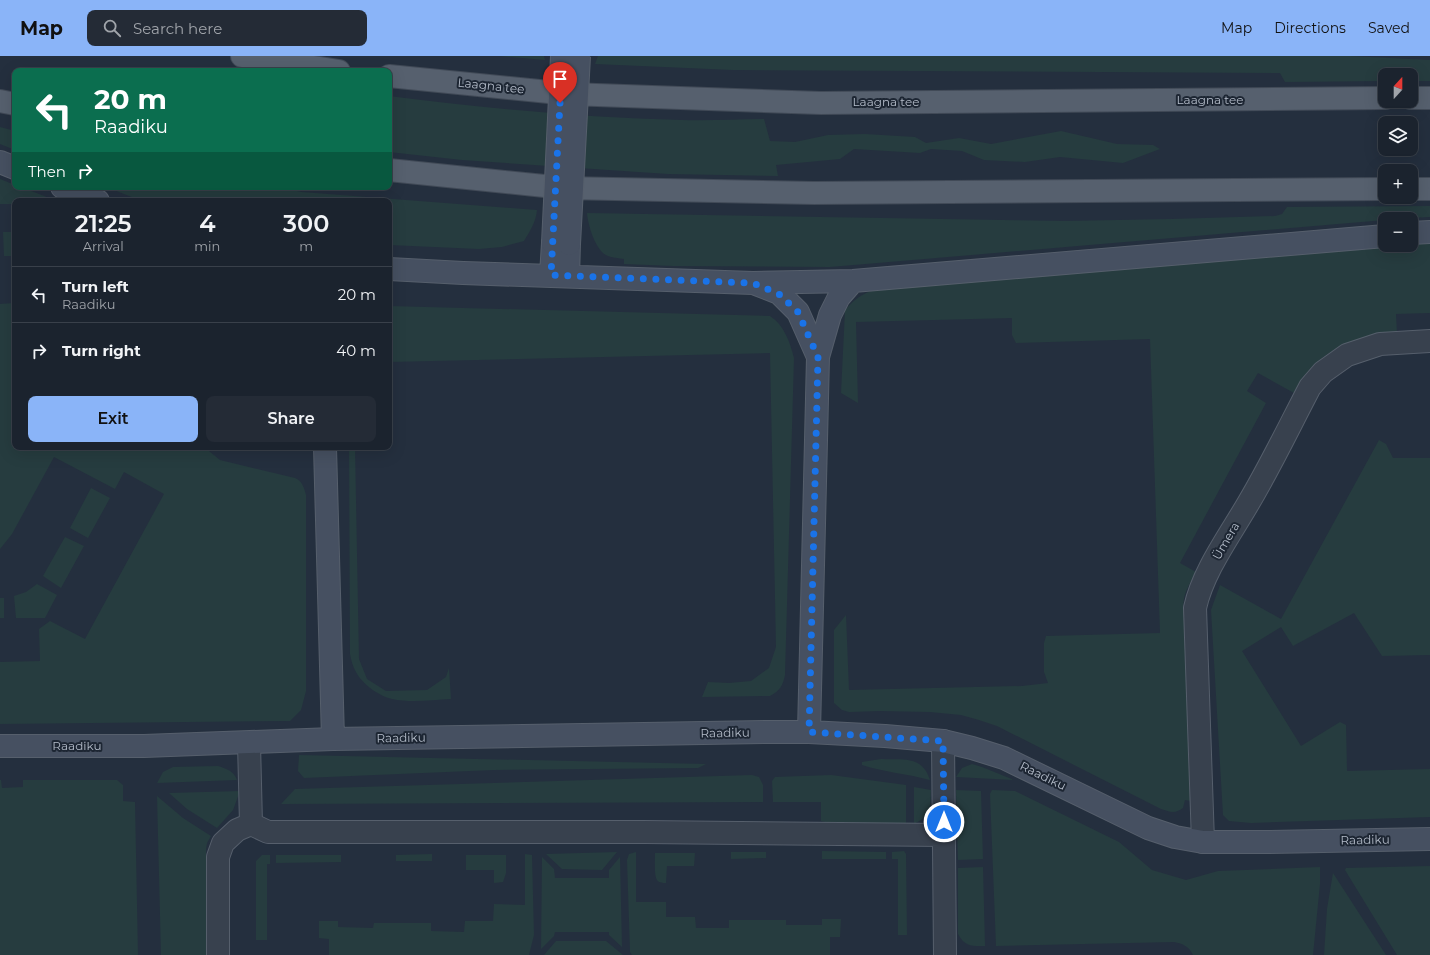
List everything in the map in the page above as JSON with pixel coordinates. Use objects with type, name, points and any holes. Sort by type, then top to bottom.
[{"type":"main road","points":[[242,56],[320,68]]},
{"type":"main road","name":"Laagna tee","points":[[392,76],[569,94],[821,103],[1378,98]]},
{"type":"main road","points":[[1418,98],[1430,98]]},
{"type":"main road","points":[[0,101],[12,103]]},
{"type":"main road","points":[[392,170],[564,188],[814,193],[1378,189]]},
{"type":"main road","points":[[1418,189],[1430,189]]},
{"type":"street","points":[[561,243],[562,56]]},
{"type":"street","points":[[559,276],[579,56]]},
{"type":"street","points":[[0,162],[12,167]]},
{"type":"street","points":[[70,190],[90,198]]},
{"type":"street","points":[[1418,233],[1430,232]]},
{"type":"street","points":[[392,268],[463,273],[753,283],[853,281],[1378,237]]},
{"type":"street","points":[[809,732],[818,357],[830,315],[839,297],[853,281]]},
{"type":"street","points":[[753,283],[779,294],[798,312],[818,357]]},
{"type":"street","name":"Ümera","points":[[1203,842],[1194,608],[1198,592],[1205,577],[1250,501],[1310,387],[1323,372],[1347,355],[1380,344],[1430,341]]},
{"type":"street","points":[[325,450],[333,739]]},
{"type":"street","name":"Raadiku","points":[[0,746],[144,746],[333,739],[809,732],[943,741],[972,748],[1004,758],[1148,828],[1175,838],[1203,842],[1430,840]]},
{"type":"street","points":[[943,741],[946,955]]},
{"type":"street","points":[[249,742],[251,824]]},
{"type":"street","points":[[218,955],[218,857],[223,842],[237,830],[251,824],[268,832],[645,832],[944,835]]},
{"type":"green space","points":[[500,56],[544,56],[545,60]]},
{"type":"green space","points":[[598,56],[1351,56],[1430,60],[1430,81],[1418,81],[1418,68],[1378,68],[1378,81],[1285,82],[1280,73],[733,70],[595,64]]},
{"type":"green space","points":[[392,96],[462,105],[572,115],[692,120],[764,119],[770,141],[795,142],[828,135],[865,134],[915,137],[926,143],[959,138],[991,144],[1061,131],[1117,144],[1153,145],[1160,149],[1123,163],[1060,157],[1025,162],[984,160],[962,151],[931,149],[920,153],[854,149],[840,159],[776,165],[778,176],[668,174],[462,160],[392,152]]},
{"type":"green space","points":[[0,127],[12,130],[12,149],[0,144]]},
{"type":"green space","points":[[0,179],[12,184],[12,190],[29,190],[49,198],[12,198],[12,204],[0,204]]},
{"type":"green space","points":[[114,190],[292,190],[380,198],[134,198]]},
{"type":"green space","points":[[392,199],[537,210],[534,222],[524,241],[502,247],[479,249],[392,245]]},
{"type":"green space","points":[[1430,206],[1430,217],[1418,218],[1418,212],[1378,212],[1378,221],[830,267],[673,266],[624,264],[624,259],[608,256],[599,248],[595,242],[587,213],[1065,221],[1275,216],[1282,214],[1287,207]]},
{"type":"green space","points":[[3,232],[12,232],[12,256],[4,256]]},
{"type":"green space","points":[[1430,242],[1430,313],[1396,314],[1397,334],[1358,340],[1333,351],[1312,367],[1294,393],[1258,373],[1247,391],[1266,403],[1180,563],[1196,572],[1185,595],[1183,605],[1185,620],[1191,801],[1185,800],[1183,808],[1172,812],[1161,809],[997,726],[979,720],[961,715],[930,712],[849,712],[842,710],[834,703],[834,630],[846,615],[849,690],[1022,686],[1048,683],[1044,672],[1044,643],[1046,636],[1160,633],[1150,339],[1016,343],[1012,335],[1012,318],[856,322],[858,403],[841,393],[845,310],[858,298],[865,293],[874,290],[1378,246],[1378,252],[1418,252],[1418,243]]},
{"type":"green space","points":[[12,303],[12,450],[208,450],[220,460],[295,478],[302,485],[306,495],[306,691],[301,710],[290,721],[0,724],[0,662],[40,661],[39,629],[50,621],[85,639],[164,494],[124,472],[115,489],[54,457],[12,534],[0,549],[0,304]]},
{"type":"green space","points":[[392,306],[770,316],[783,329],[791,346],[794,358],[785,675],[779,690],[770,696],[702,697],[708,682],[729,683],[751,681],[769,668],[776,647],[770,353],[392,362]]},
{"type":"green space","points":[[1379,440],[1386,444],[1393,458],[1430,458],[1430,655],[1382,656],[1354,613],[1293,646],[1281,627],[1242,651],[1301,746],[1340,722],[1346,725],[1347,771],[1430,769],[1430,817],[1251,823],[1229,821],[1223,815],[1211,610],[1220,585],[1281,619]]},
{"type":"green space","points":[[349,450],[355,450],[359,659],[367,679],[386,691],[427,690],[446,677],[449,668],[451,699],[414,701],[392,699],[387,697],[376,692],[362,681],[354,668],[350,654]]},
{"type":"green space","points":[[91,488],[110,498],[88,538],[70,528]]},
{"type":"green space","points":[[65,537],[84,546],[61,588],[43,576]]},
{"type":"green space","points":[[37,584],[57,595],[45,618],[16,618],[14,596],[26,592]]},
{"type":"green space","points":[[0,598],[4,598],[4,618],[0,618]]},
{"type":"green space","points":[[299,755],[706,764],[698,768],[494,770],[304,778],[298,771]]},
{"type":"green space","points":[[881,759],[911,760],[922,766],[930,780],[862,765],[862,762]]},
{"type":"green space","points":[[972,764],[1014,780],[956,777],[962,768]]},
{"type":"green space","points":[[218,766],[232,772],[237,780],[157,783],[163,772],[173,767]]},
{"type":"green space","points":[[752,775],[759,777],[763,785],[763,802],[281,804],[295,789]]},
{"type":"green space","points":[[831,775],[906,785],[906,825],[841,826],[821,821],[821,802],[773,802],[772,781],[775,777]]},
{"type":"green space","points":[[0,780],[2,788],[23,787],[23,780],[117,780],[123,785],[123,801],[135,802],[138,955],[0,955]]},
{"type":"green space","points":[[914,787],[931,790],[930,806],[927,814],[920,821],[914,824]]},
{"type":"green space","points":[[956,790],[981,791],[983,859],[958,860]]},
{"type":"green space","points":[[992,790],[1015,791],[1119,842],[1152,870],[1186,880],[1218,871],[1320,867],[1320,884],[1313,955],[1193,955],[1190,949],[1174,942],[996,946],[990,794]]},
{"type":"green space","points":[[240,791],[233,810],[217,828],[187,809],[169,793]]},
{"type":"green space","points":[[157,796],[183,818],[211,836],[207,843],[206,849],[206,955],[161,955]]},
{"type":"green space","points":[[822,851],[886,852],[886,859],[822,859]]},
{"type":"green space","points":[[904,851],[906,854],[907,935],[898,935],[898,859],[892,859],[892,852]]},
{"type":"green space","points":[[617,852],[602,870],[562,869],[546,854]]},
{"type":"green space","points":[[636,852],[636,902],[666,902],[666,917],[695,917],[696,928],[729,928],[729,920],[786,920],[786,925],[822,925],[822,919],[841,919],[840,937],[830,937],[830,955],[632,955],[630,952],[627,860],[629,854]]},
{"type":"green space","points":[[731,852],[766,852],[766,858],[731,859]]},
{"type":"green space","points":[[655,853],[695,853],[694,866],[667,866],[666,883],[660,882],[657,880],[655,875]]},
{"type":"green space","points":[[432,854],[432,861],[396,861],[396,855]]},
{"type":"green space","points":[[525,854],[532,855],[534,935],[529,955],[329,955],[329,939],[319,938],[319,921],[338,921],[338,927],[373,928],[374,923],[431,923],[431,931],[464,932],[465,921],[493,921],[494,904],[525,905]]},
{"type":"green space","points":[[262,855],[270,855],[270,864],[267,864],[267,940],[256,940],[256,861]]},
{"type":"green space","points":[[276,855],[341,855],[341,862],[276,863]]},
{"type":"green space","points":[[466,855],[506,855],[506,873],[503,882],[494,883],[494,870],[466,870]]},
{"type":"green space","points":[[542,857],[554,869],[555,878],[609,878],[609,870],[620,857],[622,947],[609,935],[609,932],[555,932],[554,936],[541,949]]},
{"type":"green space","points":[[1430,866],[1430,955],[1397,955],[1345,870],[1346,868]]},
{"type":"green space","points":[[983,867],[985,946],[973,946],[966,944],[958,934],[958,868]]},
{"type":"green space","points":[[1333,873],[1386,955],[1324,955],[1327,909]]},
{"type":"green space","points":[[556,941],[606,941],[623,955],[544,955]]},
{"type":"route","points":[[560,103],[551,275],[753,283],[779,294],[798,312],[818,357],[809,732],[943,741],[944,822]]}]
